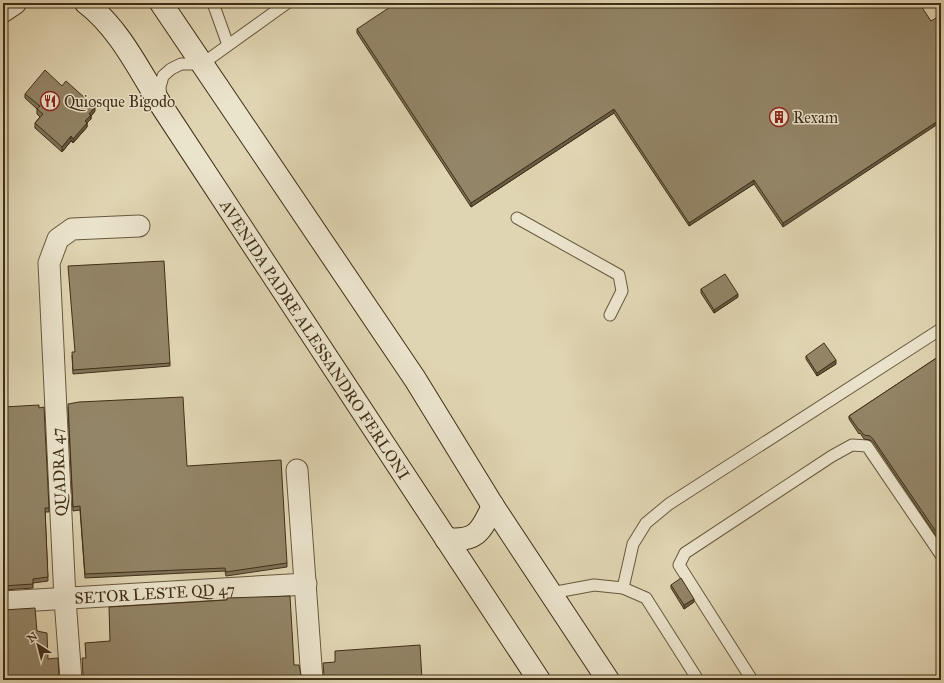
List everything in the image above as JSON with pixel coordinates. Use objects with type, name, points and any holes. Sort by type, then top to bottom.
[{"type":"main road","points":[[3,11],[15,3]]},
{"type":"main road","name":"AVENIDA PADRE ALESSANDRO FERLONI","points":[[86,3],[97,11],[117,34],[161,105],[539,680]]},
{"type":"main road","points":[[161,3],[172,13],[202,64],[415,379],[493,506],[608,680]]},
{"type":"main road","points":[[446,539],[457,540],[467,538],[475,534],[482,527],[493,506]]},
{"type":"street","name":"QUADRA 47","points":[[71,680],[65,599],[49,263],[58,239],[72,229],[139,226]]},
{"type":"street","points":[[297,470],[312,680]]},
{"type":"street","name":"SETOR LESTE QD 47","points":[[3,602],[306,584]]},
{"type":"lane","points":[[213,3],[228,45]]},
{"type":"lane","points":[[161,105],[160,87],[163,76],[171,69],[181,64],[202,64],[287,3]]},
{"type":"lane","points":[[517,218],[618,275],[622,291],[610,315]]},
{"type":"lane","points":[[623,588],[633,544],[646,523],[669,504],[941,329]]},
{"type":"lane","points":[[752,680],[679,565],[685,553],[832,456],[852,445],[867,446],[941,555]]},
{"type":"lane","points":[[551,593],[594,585],[623,588],[646,598],[698,680]]},
{"type":"building","name":"Rexam","points":[[396,3],[919,3],[931,21],[941,15],[941,119],[783,223],[754,180],[689,223],[614,109],[471,203],[357,29]]},
{"type":"building","points":[[45,70],[62,86],[66,81],[95,107],[89,114],[91,115],[85,121],[87,123],[73,139],[71,136],[62,147],[35,123],[43,114],[37,109],[40,106],[25,94]]},
{"type":"building","points":[[164,261],[170,363],[73,370],[72,352],[75,352],[68,266]]},
{"type":"building","points":[[725,274],[738,294],[714,310],[701,289]]},
{"type":"building","points":[[824,343],[836,360],[817,373],[806,356]]},
{"type":"building","points":[[941,355],[941,539],[873,439],[870,436],[864,435],[849,416]]},
{"type":"building","points":[[183,397],[187,466],[281,460],[287,563],[226,572],[225,568],[85,574],[80,506],[73,507],[68,404],[79,402]]},
{"type":"building","points":[[39,405],[39,408],[44,407],[49,508],[45,508],[48,577],[33,579],[33,584],[3,586],[3,407]]},
{"type":"building","points":[[681,578],[694,599],[684,605],[671,585]]},
{"type":"building","points":[[290,596],[294,665],[299,665],[302,680],[82,680],[82,658],[86,658],[85,643],[110,641],[109,607],[227,600],[227,598]]},
{"type":"building","points":[[35,608],[37,631],[47,633],[48,659],[58,658],[60,680],[3,680],[3,610]]},
{"type":"building","points":[[420,645],[422,680],[323,680],[323,663],[335,662],[335,651]]},
{"type":"place","name":"Quiosque Bigodo","points":[[50,101]]},
{"type":"place","name":"Rexam","points":[[779,117]]}]
